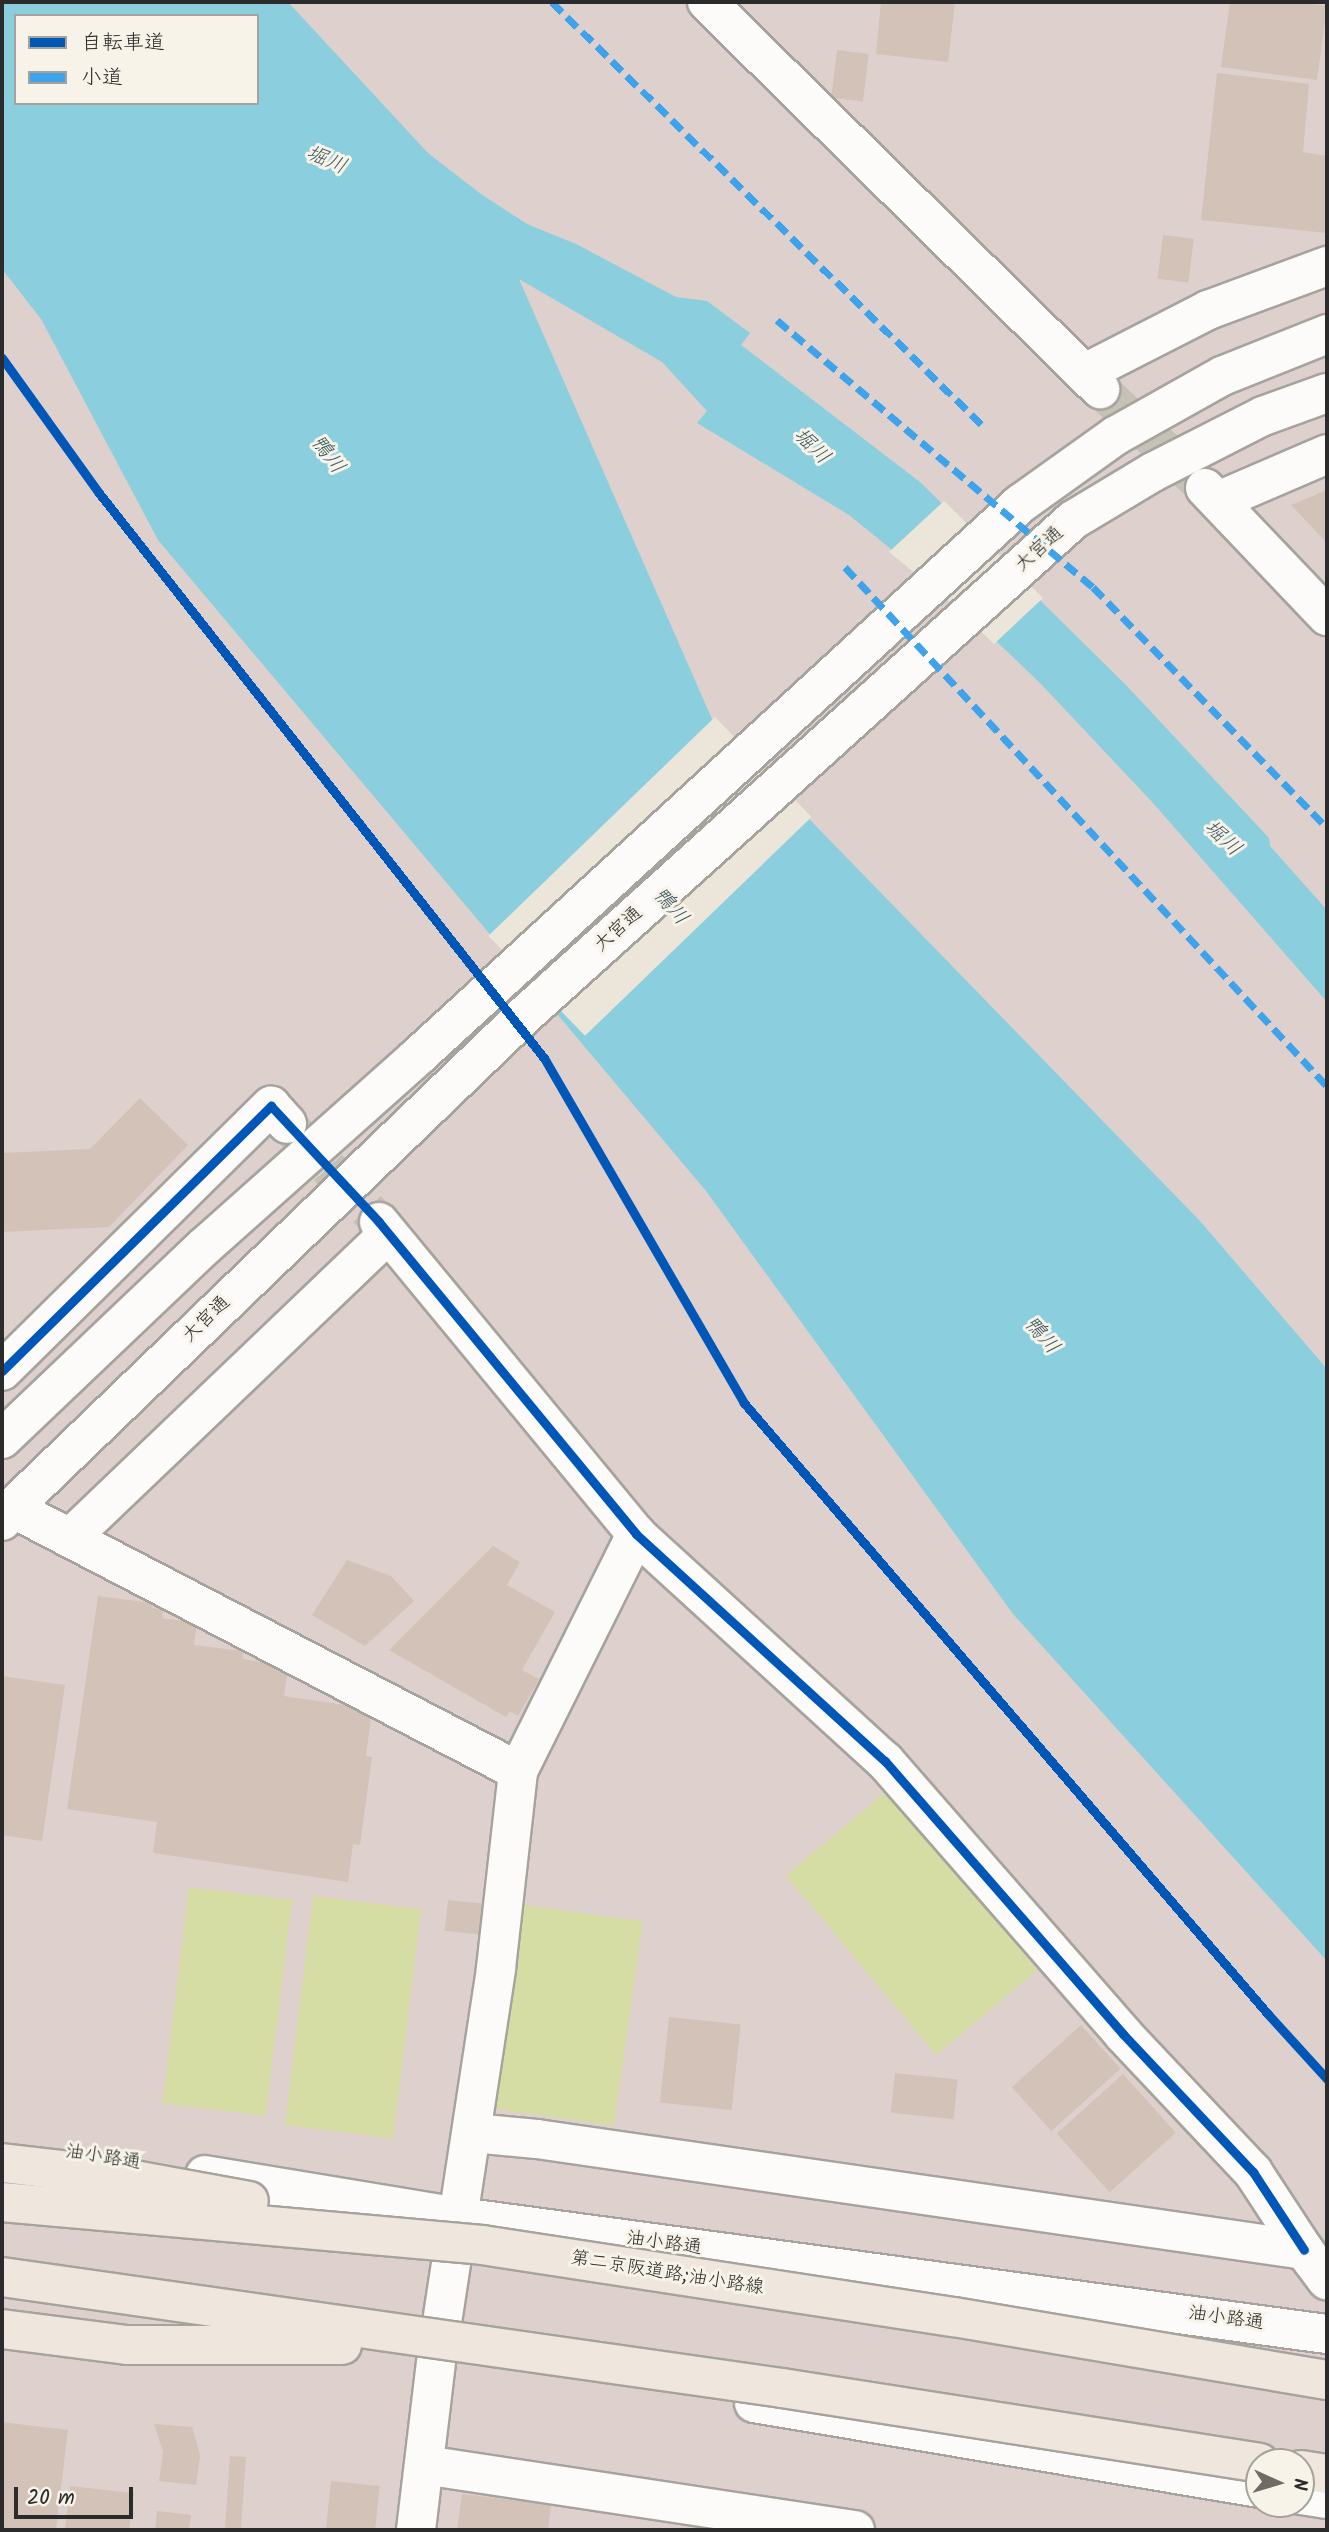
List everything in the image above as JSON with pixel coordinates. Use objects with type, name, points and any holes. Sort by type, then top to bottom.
[{"type":"highway","points":[[2,2163],[112,2176],[471,2231]]},
{"type":"highway","name":"第二京阪道路;油小路線","points":[[2,2202],[471,2231],[1327,2380]]},
{"type":"highway","points":[[2,2277],[452,2350],[782,2388],[1245,2461]]},
{"type":"highway","points":[[2,2329],[127,2346],[452,2350]]},
{"type":"street","points":[[707,2],[1092,381],[1208,310],[1327,266]]},
{"type":"street","points":[[2,1439],[205,1246],[416,1058],[1043,486],[1115,436],[1223,376],[1327,334]]},
{"type":"street","name":"大宮通","points":[[7,1515],[528,1012],[1073,520],[1153,472],[1263,416],[1327,393]]},
{"type":"street","points":[[1327,454],[1212,495],[1327,616]]},
{"type":"street","points":[[2,1371],[271,1106],[287,1124]]},
{"type":"street","points":[[70,1538],[384,1228],[636,1534],[885,1761],[1123,2034],[1253,2172],[1327,2280]]},
{"type":"street","points":[[7,1515],[70,1538],[518,1771]]},
{"type":"street","points":[[416,2530],[424,2465],[452,2350],[471,2231],[473,2133],[496,1968],[518,1771],[636,1534]]},
{"type":"street","points":[[473,2133],[564,2143],[1304,2250]]},
{"type":"street","name":"油小路通","points":[[2,2146],[61,2151],[471,2231],[1280,2326],[1327,2334]]},
{"type":"street","points":[[2,2295],[452,2350],[1245,2486]]},
{"type":"street","points":[[424,2465],[855,2530]]},
{"type":"shaded area","points":[[2,2],[1327,2],[1327,2530],[2,2530]]},
{"type":"green space","points":[[887,1791],[1037,1970],[936,2055],[786,1876]]},
{"type":"green space","points":[[189,1887],[292,1900],[266,2116],[162,2103]]},
{"type":"green space","points":[[313,1896],[421,1909],[393,2139],[285,2125]]},
{"type":"green space","points":[[518,1904],[643,1922],[614,2126],[489,2108]]},
{"type":"water","points":[[2,2],[288,2],[428,153],[481,194],[527,224],[576,244],[676,297],[707,301],[750,333],[741,345],[920,482],[1126,685],[1269,838],[1270,846],[1327,910],[1327,1002],[1153,803],[1040,683],[950,597],[849,515],[697,423],[707,411],[662,362],[519,279],[712,719],[1200,1221],[1327,1369],[1327,1961],[1013,1614],[706,1191],[158,540],[41,319],[2,269]]},
{"type":"pier","points":[[944,501],[1043,598],[994,644],[947,599],[889,552]]},
{"type":"pier","points":[[715,717],[812,817],[585,1036],[488,936]]},
{"type":"building","points":[[881,2],[955,2],[948,62],[876,54]]},
{"type":"building","points":[[1230,2],[1298,2],[1327,6],[1317,80],[1221,67]]},
{"type":"building","points":[[837,50],[869,54],[863,102],[831,98]]},
{"type":"building","points":[[1217,73],[1309,84],[1303,152],[1327,156],[1327,233],[1201,220]]},
{"type":"building","points":[[1163,235],[1194,239],[1188,282],[1158,279]]},
{"type":"building","points":[[1327,490],[1327,543],[1291,505]]},
{"type":"building","points":[[140,1098],[188,1145],[109,1227],[2,1232],[2,1153],[90,1149]]},
{"type":"building","points":[[493,1546],[520,1562],[507,1585],[555,1612],[522,1670],[539,1679],[518,1716],[510,1711],[506,1717],[389,1650]]},
{"type":"building","points":[[347,1560],[391,1576],[414,1601],[365,1646],[312,1615]]},
{"type":"building","points":[[98,1596],[153,1603],[152,1608],[163,1610],[162,1618],[197,1623],[194,1645],[243,1651],[243,1659],[288,1666],[284,1696],[372,1709],[366,1756],[372,1757],[360,1845],[353,1844],[348,1882],[153,1853],[157,1822],[67,1809]]},
{"type":"building","points":[[2,1676],[65,1685],[42,1841],[2,1835]]},
{"type":"building","points":[[448,1900],[484,1904],[481,1935],[445,1931]]},
{"type":"building","points":[[669,2017],[741,2025],[732,2110],[660,2103]]},
{"type":"building","points":[[1081,2025],[1120,2069],[1051,2131],[1012,2087]]},
{"type":"building","points":[[895,2073],[958,2080],[953,2119],[891,2113]]},
{"type":"building","points":[[1123,2074],[1176,2133],[1110,2192],[1057,2134]]},
{"type":"building","points":[[2,2422],[68,2430],[56,2530],[2,2530]]},
{"type":"building","points":[[154,2424],[192,2427],[200,2455],[196,2485],[159,2481],[163,2452]]},
{"type":"building","points":[[230,2456],[246,2457],[241,2530],[225,2530]]},
{"type":"building","points":[[331,2481],[380,2486],[375,2530],[326,2530]]},
{"type":"building","points":[[70,2486],[134,2493],[129,2530],[65,2530]]},
{"type":"building","points":[[462,2494],[551,2505],[548,2530],[457,2530]]},
{"type":"building","points":[[157,2511],[191,2515],[189,2530],[155,2530]]},
{"type":"tunnel","points":[[1100,389],[1200,483]]},
{"type":"tunnel","points":[[289,1126],[379,1222]]},
{"type":"marked path","points":[[552,2],[986,429]]},
{"type":"marked path","points":[[777,320],[1093,587],[1327,828]]},
{"type":"marked path","points":[[845,567],[1327,1086]]},
{"type":"cycle path","points":[[2,358],[99,493],[544,1058],[744,1403],[1267,2013],[1327,2079]]},
{"type":"cycle path","points":[[2,1371],[271,1106],[379,1222],[636,1534],[885,1761],[1123,2034],[1253,2172],[1304,2250]]},
{"type":"water label","name":"堀川","points":[[326,161]]},
{"type":"water label","name":"堀川","points":[[811,447]]},
{"type":"water label","name":"鴨川","points":[[327,455]]},
{"type":"water label","name":"堀川","points":[[1222,839]]},
{"type":"water label","name":"鴨川","points":[[670,907]]},
{"type":"water label","name":"鴨川","points":[[1041,1336]]}]
